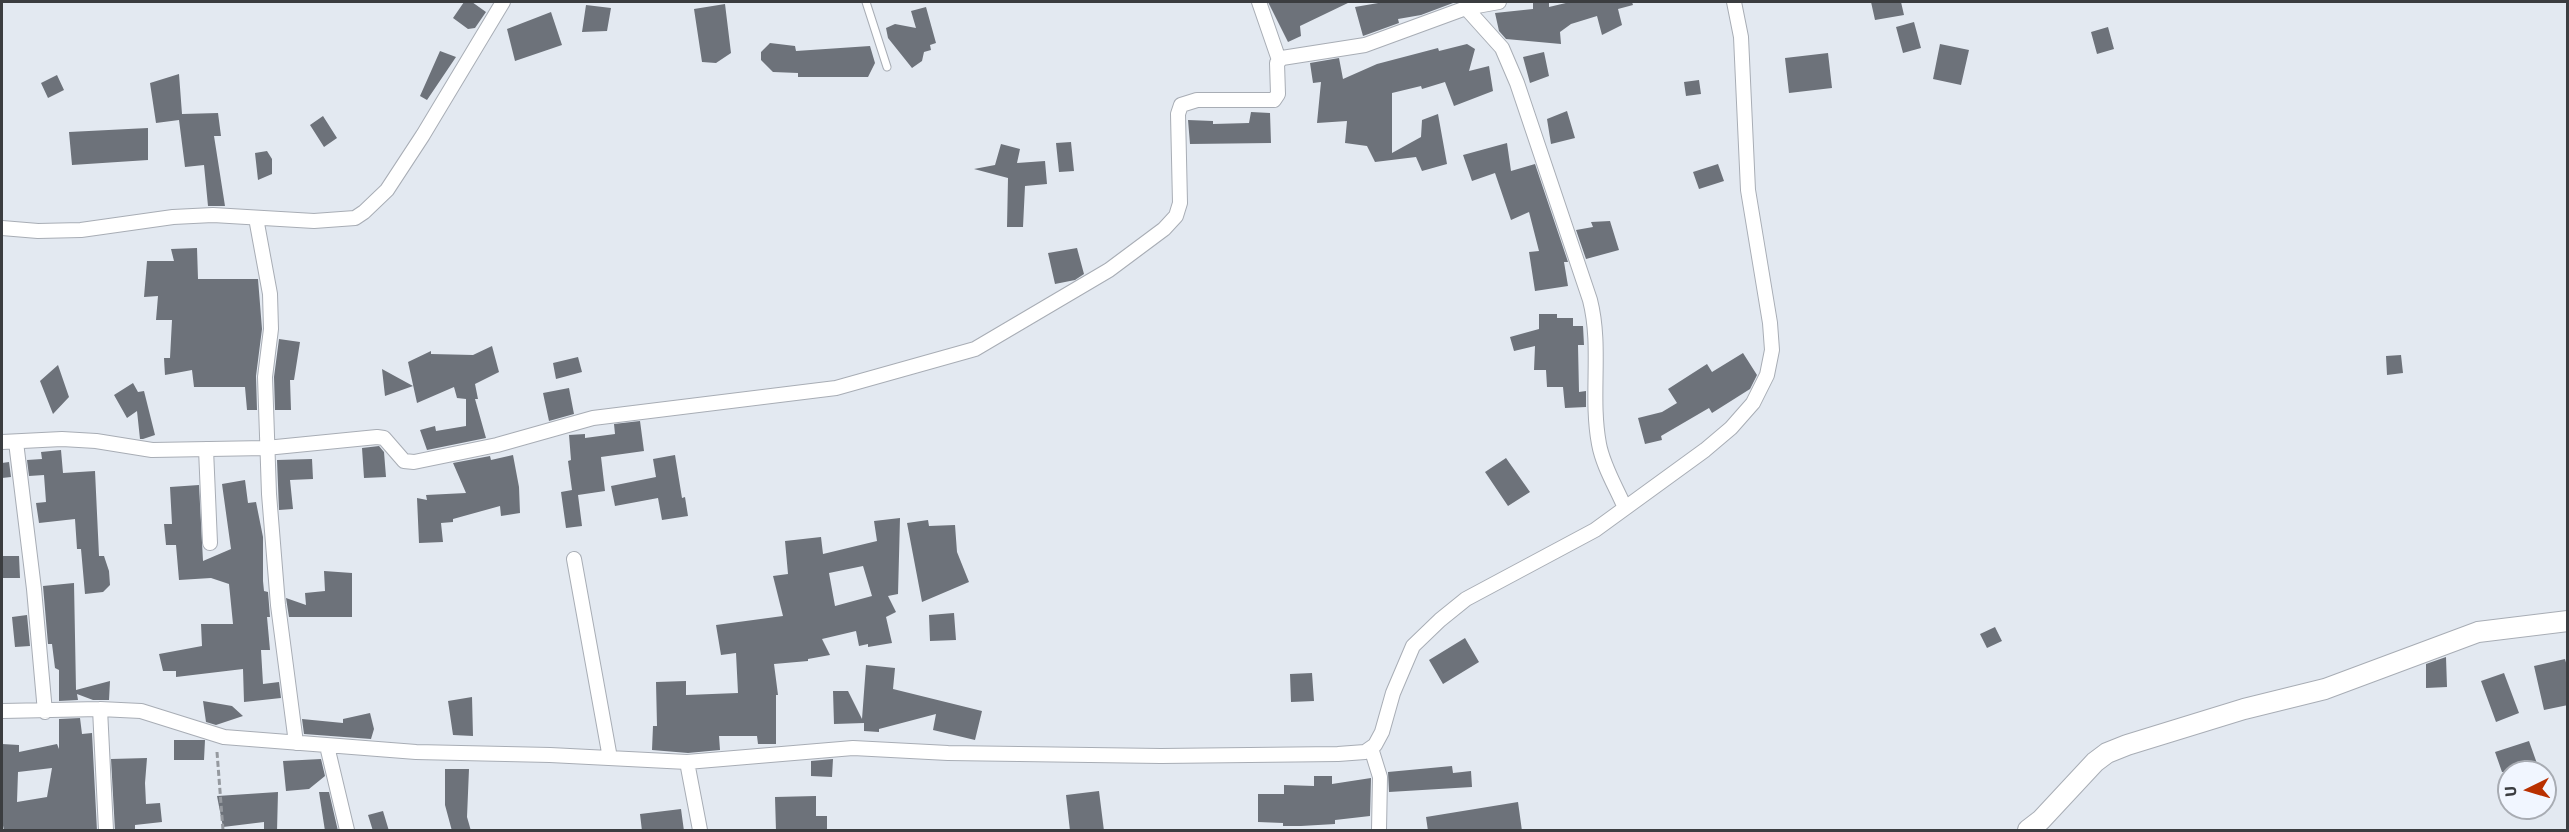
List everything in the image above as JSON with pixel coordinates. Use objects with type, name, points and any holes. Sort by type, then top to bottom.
[{"type":"street","points":[[2,228],[38,231],[81,230],[173,217],[213,215],[342,220],[355,218],[387,190],[503,2]]},
{"type":"street","points":[[2,442],[62,439],[96,441],[152,450],[266,448],[376,437],[384,438],[404,461],[428,461],[593,418],[836,388],[975,348],[1109,270],[1164,229],[1176,216],[1180,203],[1178,114],[1181,105],[1197,100],[1274,100],[1278,94],[1279,60],[1259,2]]},
{"type":"street","points":[[1279,60],[1365,45],[1467,8],[1499,2]]},
{"type":"street","points":[[2,711],[45,712],[100,709],[156,714],[217,735],[327,746],[445,754],[687,762],[853,748],[948,753],[1161,756],[1365,752],[1375,745],[1382,732],[1393,693],[1413,646],[1426,632],[1466,599],[1595,530],[1705,450],[1731,428],[1752,403],[1767,375],[1772,350],[1770,323],[1748,190],[1741,37],[1734,2]]},
{"type":"street","points":[[1467,8],[1502,48],[1517,83],[1588,292],[1595,319],[1596,426],[1599,446],[1625,508]]},
{"type":"street","points":[[256,218],[270,294],[271,329],[265,377],[266,448],[278,605],[296,743]]},
{"type":"street","points":[[16,442],[34,589],[45,712]]},
{"type":"street","points":[[206,449],[210,543]]},
{"type":"street","points":[[574,559],[610,758]]},
{"type":"street","points":[[2028,831],[2095,762],[2107,753],[2127,745],[2244,709],[2325,689],[2478,632],[2568,621]]},
{"type":"street","points":[[100,709],[106,831]]},
{"type":"street","points":[[327,746],[347,831]]},
{"type":"street","points":[[1371,748],[1380,777],[1379,831]]},
{"type":"street","points":[[687,762],[700,831]]},
{"type":"lane","points":[[866,2],[887,67]]},
{"type":"path","points":[[217,735],[224,831]]},
{"type":"building","points":[[464,2],[472,2],[486,12],[475,28],[468,29],[453,18]]},
{"type":"building","points":[[1268,2],[1350,2],[1300,26],[1301,36],[1288,42]]},
{"type":"building","points":[[1384,2],[1453,3],[1421,15],[1398,19],[1399,23],[1363,36],[1355,7]]},
{"type":"building","points":[[1533,2],[1549,2],[1549,7],[1570,2],[1632,2],[1633,5],[1618,9],[1622,25],[1602,35],[1597,16],[1571,24],[1560,32],[1561,44],[1506,39],[1499,31],[1495,13],[1533,9]]},
{"type":"building","points":[[1871,2],[1901,2],[1904,15],[1875,20]]},
{"type":"building","points":[[725,4],[731,53],[716,63],[702,62],[694,9]]},
{"type":"building","points":[[586,5],[611,8],[607,31],[582,32]]},
{"type":"building","points":[[926,7],[936,43],[930,45],[931,50],[924,52],[922,61],[912,68],[888,38],[886,28],[895,24],[916,28],[911,11]]},
{"type":"building","points":[[551,12],[562,45],[515,61],[507,29]]},
{"type":"building","points":[[1914,22],[1921,48],[1903,53],[1896,27]]},
{"type":"building","points":[[2108,27],[2114,49],[2097,54],[2091,32]]},
{"type":"building","points":[[770,43],[795,46],[796,51],[870,46],[875,63],[868,77],[798,77],[798,73],[773,72],[761,60],[761,52]]},
{"type":"building","points":[[1467,44],[1475,49],[1469,71],[1489,66],[1493,91],[1454,106],[1445,82],[1422,89],[1421,86],[1392,93],[1392,153],[1421,137],[1422,120],[1438,114],[1447,164],[1422,171],[1416,157],[1375,162],[1367,146],[1345,143],[1347,121],[1317,123],[1321,82],[1313,83],[1310,63],[1339,58],[1343,79],[1377,64],[1438,48],[1439,51]]},
{"type":"building","points":[[1940,44],[1969,50],[1961,85],[1933,79]]},
{"type":"building","points":[[440,51],[456,57],[427,100],[420,96]]},
{"type":"building","points":[[1544,52],[1549,76],[1530,83],[1523,57]]},
{"type":"building","points":[[1828,53],[1832,88],[1789,93],[1785,58]]},
{"type":"building","points":[[179,74],[182,114],[218,113],[221,136],[214,136],[225,206],[208,206],[204,165],[185,167],[179,120],[156,123],[150,83]]},
{"type":"building","points":[[57,75],[64,90],[48,98],[41,83]]},
{"type":"building","points":[[1699,80],[1701,94],[1686,96],[1684,82]]},
{"type":"building","points":[[1567,111],[1575,138],[1551,144],[1547,119]]},
{"type":"building","points":[[1251,112],[1270,113],[1271,143],[1190,144],[1188,120],[1213,121],[1213,124],[1249,123]]},
{"type":"building","points":[[323,116],[337,138],[324,147],[310,125]]},
{"type":"building","points":[[148,128],[148,160],[72,165],[69,132]]},
{"type":"building","points":[[1071,142],[1074,171],[1059,172],[1056,143]]},
{"type":"building","points":[[1507,143],[1511,171],[1535,164],[1568,262],[1564,262],[1568,286],[1535,291],[1529,252],[1539,251],[1529,212],[1511,220],[1495,173],[1472,181],[1463,155]]},
{"type":"building","points":[[1001,144],[1020,149],[1017,163],[1045,161],[1047,184],[1025,186],[1023,227],[1007,227],[1008,178],[974,169],[995,165]]},
{"type":"building","points":[[267,151],[272,159],[272,174],[258,180],[255,153]]},
{"type":"building","points":[[1718,164],[1724,181],[1699,189],[1693,172]]},
{"type":"building","points":[[1610,221],[1619,250],[1586,259],[1576,230],[1593,227],[1591,222]]},
{"type":"building","points":[[197,248],[198,279],[258,279],[262,329],[256,376],[257,410],[247,410],[245,387],[194,387],[192,370],[165,375],[164,358],[170,358],[172,320],[156,320],[158,296],[144,297],[147,261],[174,261],[171,249]]},
{"type":"building","points":[[1077,248],[1084,274],[1075,280],[1055,284],[1048,253]]},
{"type":"building","points":[[1539,314],[1557,314],[1557,318],[1573,318],[1573,326],[1583,326],[1584,345],[1578,345],[1579,392],[1586,391],[1586,407],[1565,408],[1563,387],[1547,387],[1546,370],[1534,370],[1535,346],[1514,351],[1510,337],[1539,329]]},
{"type":"building","points":[[279,339],[300,342],[294,380],[290,380],[291,410],[275,410],[274,377]]},
{"type":"building","points":[[492,346],[499,372],[475,384],[478,399],[475,399],[486,438],[427,450],[420,430],[435,426],[436,431],[466,426],[466,399],[457,398],[454,387],[417,403],[408,362],[431,351],[431,354],[473,355]]},
{"type":"building","points":[[1743,353],[1757,375],[1750,389],[1712,413],[1709,408],[1661,436],[1662,440],[1645,444],[1638,418],[1662,412],[1677,403],[1668,389],[1707,364],[1712,372]]},
{"type":"building","points":[[2401,355],[2403,373],[2387,375],[2386,356]]},
{"type":"building","points":[[578,357],[582,372],[556,379],[553,363]]},
{"type":"building","points":[[58,365],[69,397],[53,414],[40,381]]},
{"type":"building","points":[[382,369],[413,386],[385,396]]},
{"type":"building","points":[[133,383],[138,392],[144,391],[155,435],[143,439],[140,439],[137,411],[127,418],[114,395]]},
{"type":"building","points":[[569,388],[574,414],[549,421],[543,393]]},
{"type":"building","points":[[640,421],[644,451],[601,457],[605,491],[578,495],[582,526],[566,528],[561,492],[572,490],[568,461],[571,460],[569,435],[585,434],[585,438],[615,434],[614,424]]},
{"type":"building","points":[[379,446],[384,452],[386,477],[364,478],[362,448]]},
{"type":"building","points":[[61,450],[63,473],[95,471],[99,556],[104,556],[109,571],[110,585],[103,592],[85,594],[81,549],[77,549],[75,519],[39,523],[36,503],[46,502],[44,475],[29,476],[27,460],[42,459],[41,452]]},
{"type":"building","points":[[513,455],[519,487],[520,513],[501,516],[500,506],[453,519],[453,522],[441,523],[443,542],[419,543],[417,498],[427,500],[426,495],[466,493],[453,463],[490,456],[491,460]]},
{"type":"building","points":[[675,455],[682,498],[685,497],[688,516],[662,520],[658,498],[615,506],[611,486],[656,477],[653,459]]},
{"type":"building","points":[[1506,458],[1530,492],[1508,506],[1485,472]]},
{"type":"building","points":[[312,459],[313,479],[290,480],[293,509],[279,510],[277,460]]},
{"type":"building","points":[[9,462],[11,477],[2,478],[2,463]]},
{"type":"building","points":[[245,480],[248,503],[256,502],[263,537],[264,591],[268,592],[270,617],[267,617],[270,650],[261,650],[263,684],[279,682],[281,698],[244,702],[243,669],[176,677],[176,671],[163,671],[159,654],[202,646],[201,624],[233,624],[229,584],[211,578],[179,580],[176,545],[166,545],[164,524],[172,524],[170,487],[199,485],[203,561],[231,549],[222,484]]},
{"type":"building","points":[[900,518],[898,594],[888,596],[896,612],[886,617],[892,643],[868,647],[868,644],[859,646],[856,631],[822,639],[830,655],[808,659],[808,661],[774,664],[778,695],[776,695],[776,744],[758,744],[757,736],[719,736],[720,750],[688,753],[652,750],[653,726],[657,726],[656,682],[686,681],[686,695],[738,693],[736,653],[721,655],[716,625],[783,616],[773,576],[788,574],[785,541],[821,537],[823,554],[877,541],[874,521]],"holes":[[[863,566],[872,596],[835,606],[829,573]]]},
{"type":"building","points":[[928,520],[929,526],[955,525],[957,552],[969,582],[922,602],[907,523]]},
{"type":"building","points":[[2,556],[19,556],[20,578],[2,578]]},
{"type":"building","points":[[324,571],[352,573],[352,617],[289,617],[286,598],[306,605],[305,593],[325,591]]},
{"type":"building","points":[[74,583],[76,690],[110,681],[109,700],[93,700],[77,694],[78,700],[59,701],[59,670],[55,668],[52,644],[48,644],[43,586]]},
{"type":"building","points":[[954,613],[956,640],[930,641],[929,615]]},
{"type":"building","points":[[27,615],[30,646],[15,647],[12,617]]},
{"type":"building","points":[[1995,627],[2002,641],[1987,648],[1980,634]]},
{"type":"building","points":[[1465,638],[1479,662],[1443,684],[1429,660]]},
{"type":"building","points":[[2446,657],[2447,687],[2426,688],[2426,664]]},
{"type":"building","points":[[2565,659],[2568,670],[2568,705],[2544,710],[2534,666]]},
{"type":"building","points":[[866,665],[895,668],[893,689],[982,711],[975,740],[933,730],[936,714],[879,729],[879,732],[864,731],[864,723],[834,724],[833,691],[848,691],[862,719]]},
{"type":"building","points":[[1312,673],[1314,701],[1291,702],[1290,674]]},
{"type":"building","points":[[2504,673],[2519,713],[2496,722],[2481,681]]},
{"type":"building","points":[[472,697],[473,736],[453,735],[448,701]]},
{"type":"building","points":[[203,701],[232,706],[243,716],[216,725],[206,722]]},
{"type":"building","points":[[370,713],[374,729],[371,739],[304,734],[302,719],[343,723],[343,719]]},
{"type":"building","points":[[80,718],[82,734],[92,733],[97,831],[4,831],[2,744],[19,745],[19,752],[57,744],[59,749],[59,719]],"holes":[[[52,768],[47,797],[17,802],[18,772]]]},
{"type":"building","points":[[174,740],[205,740],[204,760],[174,760]]},
{"type":"building","points":[[2529,741],[2536,760],[2498,760],[2495,752]]},
{"type":"building","points":[[147,758],[146,804],[160,803],[162,822],[135,825],[135,831],[115,831],[111,759]]},
{"type":"building","points":[[321,759],[325,776],[309,789],[286,791],[283,761]]},
{"type":"building","points":[[833,759],[832,777],[811,776],[811,761]]},
{"type":"building","points":[[1452,766],[1453,773],[1471,771],[1472,787],[1389,792],[1388,772]]},
{"type":"building","points":[[445,769],[469,769],[467,817],[471,831],[452,831],[445,805]]},
{"type":"building","points":[[1314,776],[1332,776],[1332,784],[1371,778],[1370,816],[1335,820],[1335,824],[1301,826],[1258,822],[1258,794],[1284,794],[1284,785],[1314,786]]},
{"type":"building","points":[[1099,791],[1104,831],[1070,831],[1066,795]]},
{"type":"building","points":[[278,792],[277,831],[264,831],[264,822],[223,827],[217,796]]},
{"type":"building","points":[[319,792],[329,792],[338,831],[325,831]]},
{"type":"building","points":[[816,796],[816,816],[827,816],[827,831],[776,831],[775,797]]},
{"type":"building","points":[[1518,802],[1522,831],[1428,831],[1426,817]]},
{"type":"building","points":[[681,809],[684,831],[642,831],[640,814]]},
{"type":"building","points":[[383,811],[389,831],[373,831],[368,815]]}]
